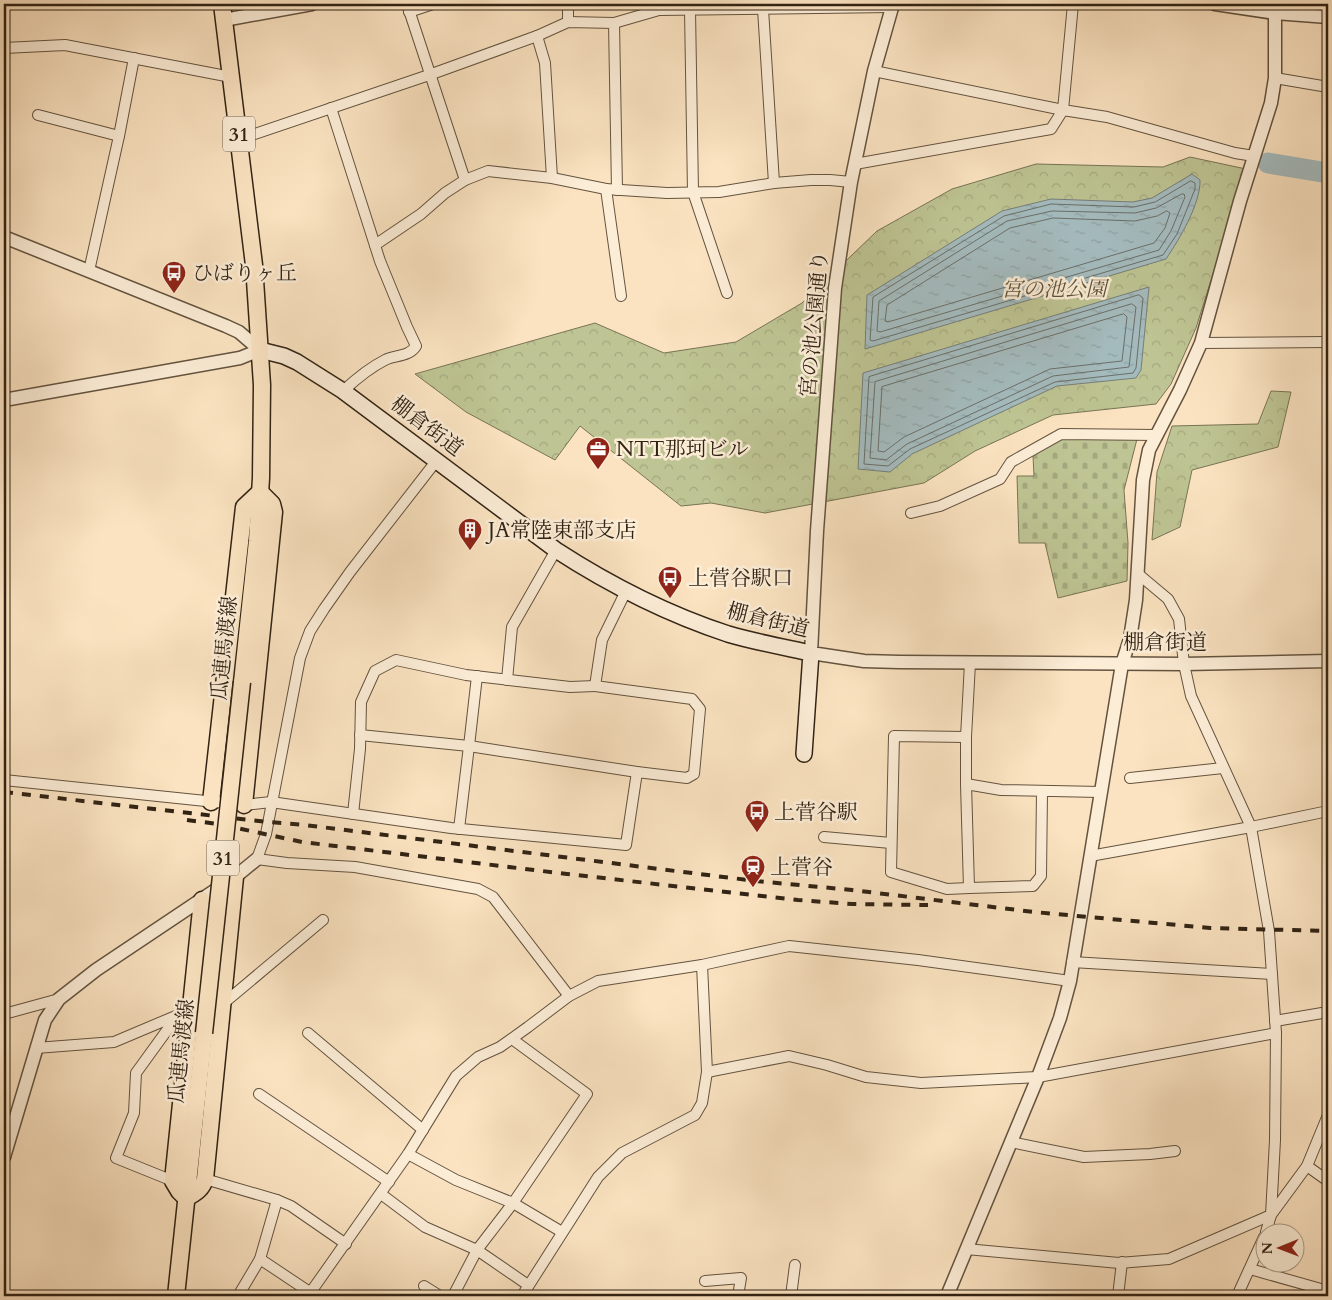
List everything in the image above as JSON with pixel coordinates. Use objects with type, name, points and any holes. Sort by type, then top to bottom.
[{"type":"main road","name":"瓜連馬渡線","points":[[176,1296],[257,541],[260,492],[262,417],[260,350],[254,265],[222,4]]},
{"type":"main road","name":"棚倉街道","points":[[260,350],[284,356],[297,362],[343,391],[556,550],[587,570],[626,591],[691,621],[772,645],[811,652]]},
{"type":"main road","points":[[211,802],[244,507],[260,492],[272,504],[274,512],[244,805]]},
{"type":"main road","points":[[804,754],[811,652]]},
{"type":"main road","points":[[202,900],[173,1181],[186,1198],[203,1186],[205,1179],[224,1003],[235,877]]},
{"type":"street","points":[[224,20],[312,4]]},
{"type":"street","points":[[433,4],[408,8],[465,180]]},
{"type":"street","points":[[568,4],[568,22]]},
{"type":"street","points":[[855,164],[1051,129],[1063,110],[1073,4]]},
{"type":"street","points":[[1216,4],[1275,8],[1328,17]]},
{"type":"street","points":[[240,139],[429,75],[537,36],[568,22],[614,23],[659,7],[690,10],[892,5]]},
{"type":"street","name":"宮の池公園通り","points":[[811,652],[818,522],[835,288],[851,182],[874,72],[892,5]]},
{"type":"street","points":[[947,1296],[1038,1076],[1060,1018],[1070,981],[1122,664],[1130,639],[1136,600],[1143,480],[1149,450],[1180,390],[1201,343],[1240,200],[1272,102],[1275,78],[1275,8]]},
{"type":"street","points":[[763,9],[774,183]]},
{"type":"street","points":[[690,10],[693,192],[727,293]]},
{"type":"street","points":[[614,23],[612,189],[621,296]]},
{"type":"street","points":[[537,36],[544,63],[552,178]]},
{"type":"street","points":[[4,48],[65,45],[231,77]]},
{"type":"street","points":[[90,271],[134,58]]},
{"type":"street","points":[[874,72],[1107,117],[1254,156]]},
{"type":"street","points":[[1275,78],[1328,87]]},
{"type":"street","points":[[332,108],[380,261],[416,346],[413,352],[386,360],[356,379],[343,391]]},
{"type":"street","points":[[38,114],[119,136]]},
{"type":"street","points":[[375,245],[421,214],[445,193],[465,180],[488,171],[552,178],[612,189],[667,193],[719,192],[774,183],[810,180],[851,182]]},
{"type":"street","name":"棚倉街道","points":[[4,237],[226,326],[239,332],[260,350]]},
{"type":"street","points":[[1201,343],[1328,342]]},
{"type":"street","points":[[4,400],[240,358],[260,350]]},
{"type":"street","points":[[911,513],[940,506],[1000,479],[1011,462],[1061,434],[1157,435]]},
{"type":"street","points":[[4,1157],[45,1020],[59,999],[96,970],[202,900],[257,859],[266,834],[300,658],[310,631],[350,572],[437,460]]},
{"type":"street","points":[[507,680],[512,627],[556,550]]},
{"type":"street","points":[[1137,573],[1168,598],[1179,619],[1184,664],[1191,696],[1251,827],[1269,931],[1276,1033],[1275,1140],[1271,1215],[1269,1222]]},
{"type":"street","points":[[595,686],[602,640],[626,591]]},
{"type":"street","name":"棚倉街道","points":[[811,652],[864,661],[970,663],[1184,664],[1328,661]]},
{"type":"street","points":[[353,814],[360,750],[360,735],[361,702],[375,671],[396,660],[507,680],[570,687],[595,686],[692,699],[700,709],[694,774],[687,778],[469,746],[360,735]]},
{"type":"street","points":[[969,888],[966,737],[970,663]]},
{"type":"street","points":[[458,829],[477,676]]},
{"type":"street","points":[[966,737],[894,736],[890,872],[946,889],[1033,886],[1041,876],[1042,791]]},
{"type":"street","points":[[1130,778],[1223,768]]},
{"type":"street","points":[[4,780],[244,805],[271,802],[458,829],[626,845],[637,772]]},
{"type":"street","points":[[966,784],[1001,790],[1100,792]]},
{"type":"street","points":[[1090,856],[1328,811]]},
{"type":"street","points":[[824,837],[891,843]]},
{"type":"street","points":[[257,859],[287,863],[355,866],[478,889],[493,897],[569,996]]},
{"type":"street","points":[[224,1003],[323,920]]},
{"type":"street","points":[[260,1259],[310,1295],[408,1154],[456,1076],[478,1057],[512,1039],[569,996],[598,981],[702,966],[789,946],[918,960],[1070,981]]},
{"type":"street","points":[[1072,962],[1272,974]]},
{"type":"street","points":[[522,1296],[598,1176],[622,1153],[695,1114],[702,1103],[707,1072],[702,966]]},
{"type":"street","points":[[4,1014],[59,999]]},
{"type":"street","points":[[36,1048],[114,1042],[178,1015],[191,1005]]},
{"type":"street","points":[[1275,1021],[1328,1012]]},
{"type":"street","points":[[173,1181],[116,1158],[134,1113],[136,1073],[178,1015]]},
{"type":"street","points":[[308,1033],[423,1130]]},
{"type":"street","points":[[707,1072],[789,1056],[866,1077],[921,1083],[1038,1076],[1276,1033]]},
{"type":"street","points":[[453,1296],[477,1250],[513,1203],[587,1094],[512,1039]]},
{"type":"street","points":[[259,1094],[389,1182]]},
{"type":"street","points":[[966,1249],[1122,1262],[1169,1260],[1271,1215],[1306,1166],[1328,1115]]},
{"type":"street","points":[[1011,1142],[1084,1157],[1175,1151]]},
{"type":"street","points":[[408,1154],[456,1180],[513,1203],[562,1232]]},
{"type":"street","points":[[1306,1166],[1328,1181]]},
{"type":"street","points":[[205,1179],[277,1200],[291,1206],[346,1244]]},
{"type":"street","points":[[380,1194],[425,1227],[477,1250],[528,1285]]},
{"type":"street","points":[[238,1296],[260,1259],[277,1200]]},
{"type":"street","points":[[1237,1296],[1254,1260]]},
{"type":"street","points":[[1118,1296],[1122,1262]]},
{"type":"street","points":[[791,1296],[795,1265]]},
{"type":"street","points":[[1250,1269],[1328,1291]]},
{"type":"street","points":[[705,1281],[741,1278],[738,1296]]},
{"type":"street","points":[[424,1286],[440,1296]]},
{"type":"green space","name":"宮の池公園","points":[[1190,157],[1246,169],[1196,328],[1171,384],[1156,404],[1053,415],[975,451],[924,483],[765,513],[711,503],[681,506],[580,426],[555,460],[466,412],[415,374],[595,323],[664,353],[736,342],[802,303],[877,231],[952,189],[1036,164],[1163,167]]},
{"type":"green space","points":[[1271,391],[1291,392],[1278,447],[1192,470],[1180,527],[1152,540],[1157,472],[1172,426],[1258,424]]},
{"type":"green space","points":[[1056,439],[1137,439],[1124,490],[1128,543],[1127,581],[1058,598],[1045,543],[1019,543],[1017,476],[1034,476],[1033,456]]},
{"type":"water","points":[[1192,174],[1200,180],[1197,199],[1183,232],[1166,259],[865,349],[867,295],[1002,211],[1051,199],[1133,202],[1152,198]]},
{"type":"water","points":[[1149,287],[1141,370],[1136,378],[1057,386],[912,454],[890,472],[858,469],[863,373]]},
{"type":"waterway","points":[[1268,163],[1328,173]]},
{"type":"railway","points":[[4,792],[305,825],[756,881],[852,890],[1034,912],[1210,928],[1328,931]]},
{"type":"railway","points":[[187,820],[218,824],[302,842],[567,874],[798,900],[852,904],[928,905]]},
{"type":"place","name":"ひばりヶ丘","points":[[174,294]]},
{"type":"place","name":"NTT那珂ビル","points":[[598,470]]},
{"type":"place","name":"JA常陸東部支店","points":[[470,551]]},
{"type":"place","name":"上菅谷駅口","points":[[670,599]]},
{"type":"place","name":"上菅谷駅","points":[[757,833]]},
{"type":"place","name":"上菅谷","points":[[753,888]]}]
